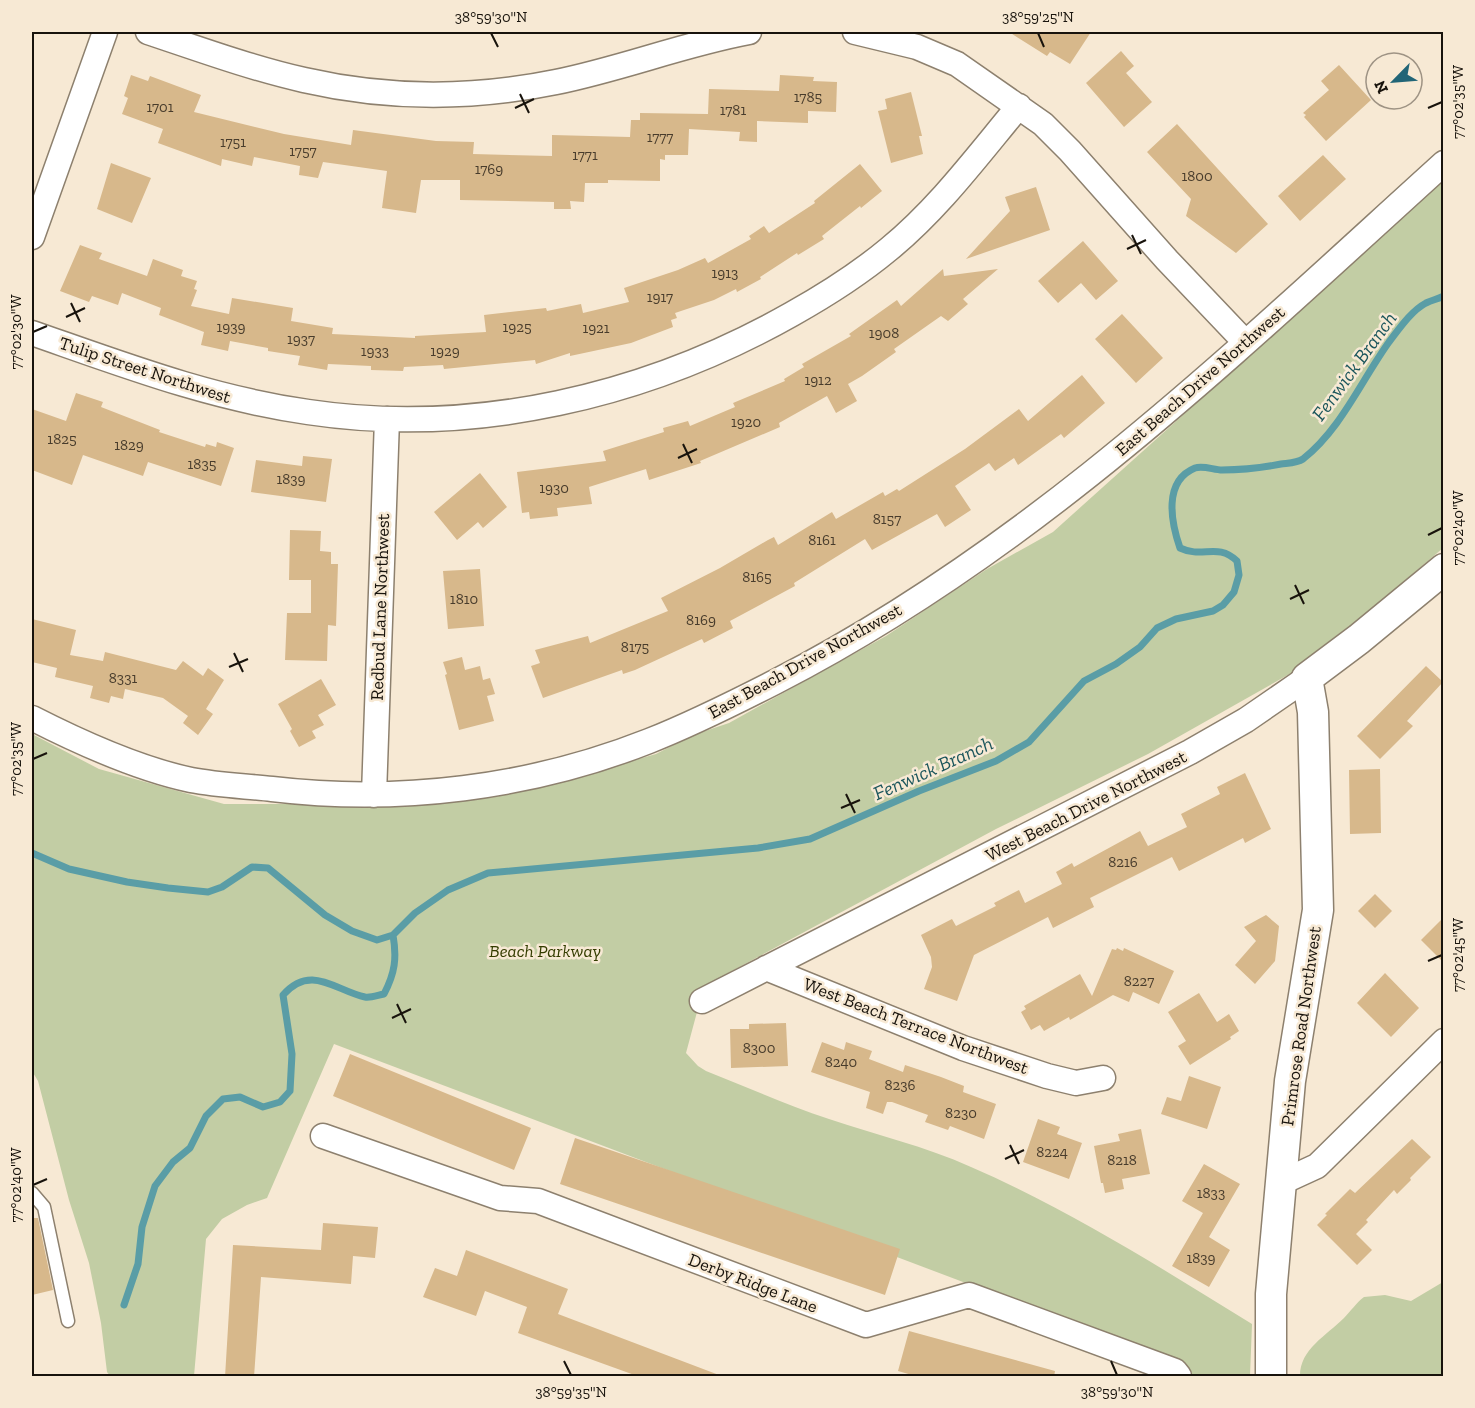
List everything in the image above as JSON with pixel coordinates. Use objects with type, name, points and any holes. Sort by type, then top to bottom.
[{"type":"street","points":[[32,237],[105,32]]},
{"type":"street","points":[[148,32],[222,57],[304,80],[357,90],[410,94],[498,91],[557,82],[749,32]]},
{"type":"street","points":[[855,32],[917,47],[957,63],[1043,124],[1245,342]]},
{"type":"street","name":"Tulip Street Northwest","points":[[32,333],[181,385],[307,412],[339,416],[387,419],[465,417],[577,399],[655,377],[740,342],[811,303],[854,276],[891,248],[933,208],[1019,106]]},
{"type":"street","name":"East Beach Drive Northwest","points":[[32,718],[142,765],[192,780],[313,794],[374,795],[431,792],[484,785],[549,772],[602,758],[654,740],[794,672],[892,616],[1018,531],[1135,439],[1443,163]]},
{"type":"street","name":"Redbud Lane Northwest","points":[[374,795],[387,419]]},
{"type":"street","name":"West Beach Drive Northwest","points":[[702,1001],[1181,758],[1246,720],[1307,678],[1385,618],[1443,569]]},
{"type":"street","name":"Primrose Road Northwest","points":[[1271,1375],[1271,1294],[1290,1081],[1318,910],[1313,712],[1307,678]]},
{"type":"street","name":"West Beach Terrace Northwest","points":[[766,968],[963,1048],[1047,1076],[1076,1083],[1103,1078]]},
{"type":"street","points":[[1280,1183],[1317,1166],[1443,1041]]},
{"type":"street","name":"Derby Ridge Lane","points":[[323,1136],[500,1198],[538,1201],[866,1325],[969,1295],[1175,1371],[1179,1377]]},
{"type":"lane","points":[[32,1193],[44,1207],[68,1321]]},
{"type":"green space","name":"Beach Parkway","points":[[1443,179],[1443,548],[1368,612],[1306,659],[1309,663],[1148,754],[996,829],[704,986],[686,1053],[706,1071],[782,1102],[936,1153],[971,1167],[1044,1202],[1115,1241],[1252,1324],[1250,1376],[1194,1376],[1185,1366],[334,1044],[267,1198],[247,1205],[222,1219],[206,1239],[194,1376],[110,1376],[107,1372],[101,1323],[89,1263],[69,1200],[38,1081],[32,1071],[32,734],[99,769],[224,804],[419,804],[495,797],[555,783],[656,754],[693,735],[729,723],[886,636],[987,569],[1053,532]]},
{"type":"green space","points":[[1443,1282],[1443,1376],[1300,1376],[1301,1366],[1309,1351],[1364,1297],[1385,1295],[1411,1301]]},
{"type":"building","points":[[1009,32],[1091,32],[1070,64],[1050,52],[1047,56]]},
{"type":"building","points":[[1121,51],[1134,66],[1126,73],[1152,102],[1124,127],[1086,83]]},
{"type":"building","points":[[1339,65],[1364,92],[1364,106],[1326,141],[1303,113],[1329,90],[1321,81]]},
{"type":"building","points":[[131,75],[148,81],[150,76],[201,95],[194,112],[284,134],[351,145],[353,130],[436,141],[474,142],[473,154],[552,156],[552,135],[630,137],[631,120],[640,120],[640,113],[708,114],[709,89],[779,91],[780,75],[814,77],[813,81],[837,82],[836,112],[808,111],[808,123],[757,121],[757,142],[739,141],[740,132],[689,129],[688,155],[665,155],[665,160],[660,159],[660,181],[608,180],[608,183],[585,183],[584,202],[570,201],[571,209],[554,209],[554,202],[460,200],[460,180],[421,180],[416,213],[382,208],[387,171],[323,162],[318,178],[299,175],[300,166],[254,157],[252,166],[222,159],[221,166],[158,143],[163,129],[122,114],[128,98],[124,96]]},
{"type":"building","points":[[911,92],[922,136],[919,136],[923,154],[891,163],[878,111],[887,109],[885,99]]},
{"type":"building","points":[[1177,124],[1268,224],[1236,253],[1186,216],[1191,199],[1147,152]]},
{"type":"building","points":[[1323,155],[1346,179],[1300,221],[1278,196]]},
{"type":"building","points":[[111,163],[151,178],[132,223],[97,209]]},
{"type":"building","points":[[860,164],[882,191],[822,236],[824,239],[798,255],[797,253],[760,277],[761,279],[737,292],[736,289],[714,300],[675,313],[677,318],[671,320],[673,327],[631,343],[570,356],[570,353],[536,364],[535,360],[444,369],[443,365],[404,367],[403,371],[371,370],[371,366],[328,364],[327,370],[298,365],[300,356],[268,351],[268,348],[230,341],[228,351],[201,345],[204,332],[159,315],[161,308],[122,293],[118,305],[92,296],[89,302],[60,291],[80,245],[102,253],[99,259],[147,276],[153,259],[183,270],[181,276],[197,281],[194,289],[197,290],[191,306],[229,314],[232,298],[293,308],[291,321],[333,328],[332,334],[415,338],[415,336],[486,332],[484,315],[546,308],[547,311],[581,304],[583,313],[629,302],[624,288],[678,270],[705,258],[708,263],[751,239],[749,236],[764,226],[769,233],[815,203],[814,201]]},
{"type":"building","points":[[1036,187],[1050,230],[966,259],[1010,211],[1005,197]]},
{"type":"building","points":[[1083,241],[1118,281],[1096,300],[1081,283],[1058,303],[1038,281]]},
{"type":"building","points":[[943,269],[944,276],[998,269],[963,299],[968,304],[948,321],[941,316],[894,349],[896,352],[848,384],[857,401],[836,413],[827,396],[779,423],[780,427],[700,461],[701,463],[649,480],[646,469],[589,487],[592,504],[557,508],[558,516],[530,519],[529,512],[522,513],[517,472],[606,461],[603,451],[664,432],[663,428],[688,421],[690,426],[735,407],[733,403],[785,381],[784,379],[804,367],[802,364],[851,336],[849,334],[897,300],[901,306]]},
{"type":"building","points":[[1122,314],[1163,358],[1136,383],[1095,339]]},
{"type":"building","points":[[1082,375],[1105,403],[1064,438],[1061,434],[1018,465],[1014,458],[995,471],[989,463],[955,486],[971,510],[945,527],[937,514],[872,550],[865,539],[794,583],[795,586],[730,621],[733,628],[704,643],[702,639],[635,670],[623,674],[622,670],[543,698],[531,666],[540,663],[535,650],[588,636],[590,643],[668,611],[661,598],[774,537],[778,545],[832,512],[836,519],[883,492],[885,496],[897,489],[899,491],[965,449],[1019,409],[1028,421]]},
{"type":"building","points":[[76,393],[103,402],[101,407],[160,430],[159,432],[205,447],[206,444],[216,447],[217,442],[234,448],[221,486],[148,462],[143,476],[83,455],[72,485],[32,470],[32,409],[66,421]]},
{"type":"building","points":[[303,456],[332,459],[326,502],[251,492],[256,460],[302,466]]},
{"type":"building","points":[[480,473],[507,507],[483,528],[478,522],[457,540],[434,512]]},
{"type":"building","points":[[290,530],[321,531],[320,551],[331,552],[331,564],[338,564],[336,626],[328,625],[327,661],[285,660],[287,613],[311,613],[311,580],[289,580]]},
{"type":"building","points":[[480,569],[484,626],[448,629],[443,571]]},
{"type":"building","points":[[32,619],[76,630],[70,655],[103,661],[105,652],[176,670],[183,661],[203,676],[208,668],[224,680],[206,709],[213,714],[198,735],[183,723],[188,716],[163,698],[125,689],[123,699],[111,696],[109,703],[90,698],[93,686],[55,677],[57,668],[32,662]]},
{"type":"building","points":[[462,657],[465,670],[480,666],[483,680],[490,678],[495,694],[487,696],[494,721],[459,730],[443,662]]},
{"type":"building","points":[[1426,666],[1443,682],[1407,721],[1413,726],[1380,759],[1357,736]]},
{"type":"building","points":[[321,679],[336,705],[318,715],[324,725],[312,731],[316,738],[299,747],[278,704]]},
{"type":"building","points":[[1380,769],[1381,833],[1350,834],[1349,770]]},
{"type":"building","points":[[1245,773],[1271,829],[1245,843],[1243,838],[1179,871],[1172,857],[1090,898],[1094,907],[1053,928],[1048,917],[974,955],[957,1001],[924,989],[932,967],[931,957],[921,935],[952,919],[956,926],[996,906],[994,903],[1019,890],[1025,903],[1062,884],[1056,872],[1072,863],[1074,867],[1140,831],[1148,846],[1187,827],[1181,814],[1220,794],[1217,787]]},
{"type":"building","points":[[1375,894],[1392,911],[1375,928],[1358,911]]},
{"type":"building","points":[[1266,915],[1279,926],[1275,961],[1255,984],[1235,965],[1256,941],[1244,927]]},
{"type":"building","points":[[1443,918],[1443,962],[1421,940]]},
{"type":"building","points":[[1117,948],[1123,951],[1124,948],[1174,971],[1159,1004],[1133,992],[1129,1002],[1113,995],[1070,1020],[1069,1017],[1044,1031],[1040,1025],[1031,1030],[1021,1012],[1026,1009],[1024,1006],[1080,974],[1092,996],[1112,949]]},
{"type":"building","points":[[1385,973],[1419,1008],[1391,1037],[1357,1003]]},
{"type":"building","points":[[1199,993],[1217,1022],[1229,1014],[1239,1031],[1230,1037],[1231,1039],[1190,1065],[1178,1046],[1186,1041],[1168,1012]]},
{"type":"building","points":[[786,1023],[788,1066],[731,1068],[730,1029],[749,1029],[749,1024]]},
{"type":"building","points":[[822,1042],[844,1050],[846,1042],[872,1051],[869,1059],[903,1072],[905,1065],[941,1077],[964,1086],[963,1092],[996,1104],[984,1139],[950,1126],[948,1130],[925,1122],[928,1115],[892,1102],[887,1102],[883,1114],[866,1108],[870,1092],[811,1072]]},
{"type":"building","points":[[350,1054],[531,1128],[514,1170],[333,1096]]},
{"type":"building","points":[[1189,1076],[1221,1087],[1207,1129],[1161,1114],[1167,1097],[1181,1101]]},
{"type":"building","points":[[1038,1119],[1060,1127],[1057,1134],[1082,1143],[1069,1179],[1023,1162]]},
{"type":"building","points":[[1141,1129],[1150,1174],[1122,1179],[1124,1189],[1105,1193],[1094,1146],[1120,1141],[1118,1134]]},
{"type":"building","points":[[575,1138],[900,1249],[885,1295],[560,1184]]},
{"type":"building","points":[[1412,1139],[1431,1157],[1397,1194],[1394,1190],[1356,1234],[1372,1250],[1357,1265],[1317,1225],[1350,1189],[1355,1193]]},
{"type":"building","points":[[1204,1164],[1240,1184],[1209,1237],[1230,1250],[1209,1287],[1172,1266],[1203,1213],[1182,1201]]},
{"type":"building","points":[[32,1218],[38,1218],[53,1290],[32,1295]]},
{"type":"building","points":[[323,1223],[378,1227],[375,1258],[353,1256],[351,1284],[261,1277],[254,1377],[225,1377],[233,1245],[321,1250]]},
{"type":"building","points":[[466,1250],[568,1289],[558,1314],[719,1375],[719,1377],[640,1377],[518,1333],[527,1307],[485,1291],[476,1316],[423,1297],[435,1268],[457,1276]]},
{"type":"building","points":[[909,1331],[1055,1371],[1054,1377],[919,1377],[898,1371]]},
{"type":"waterway","name":"Fenwick Branch","points":[[32,853],[69,869],[127,882],[208,892],[222,887],[252,867],[268,868],[325,915],[352,931],[377,940],[393,935],[415,913],[448,890],[488,873],[758,848],[810,839],[919,791],[996,761],[1029,742],[1084,681],[1116,664],[1140,647],[1157,628],[1176,619],[1213,611],[1223,605],[1234,592],[1239,575],[1237,561],[1223,552],[1196,552],[1180,548],[1172,515],[1172,503],[1178,482],[1185,474],[1198,467],[1222,470],[1259,468],[1303,459],[1329,434],[1389,342],[1406,321],[1421,306],[1444,296]]},
{"type":"waterway","points":[[124,1305],[138,1264],[142,1227],[155,1186],[173,1162],[190,1148],[206,1116],[223,1099],[240,1097],[263,1107],[280,1102],[290,1091],[292,1054],[283,995],[293,986],[314,980],[365,997],[384,994],[394,965],[393,935]]}]
